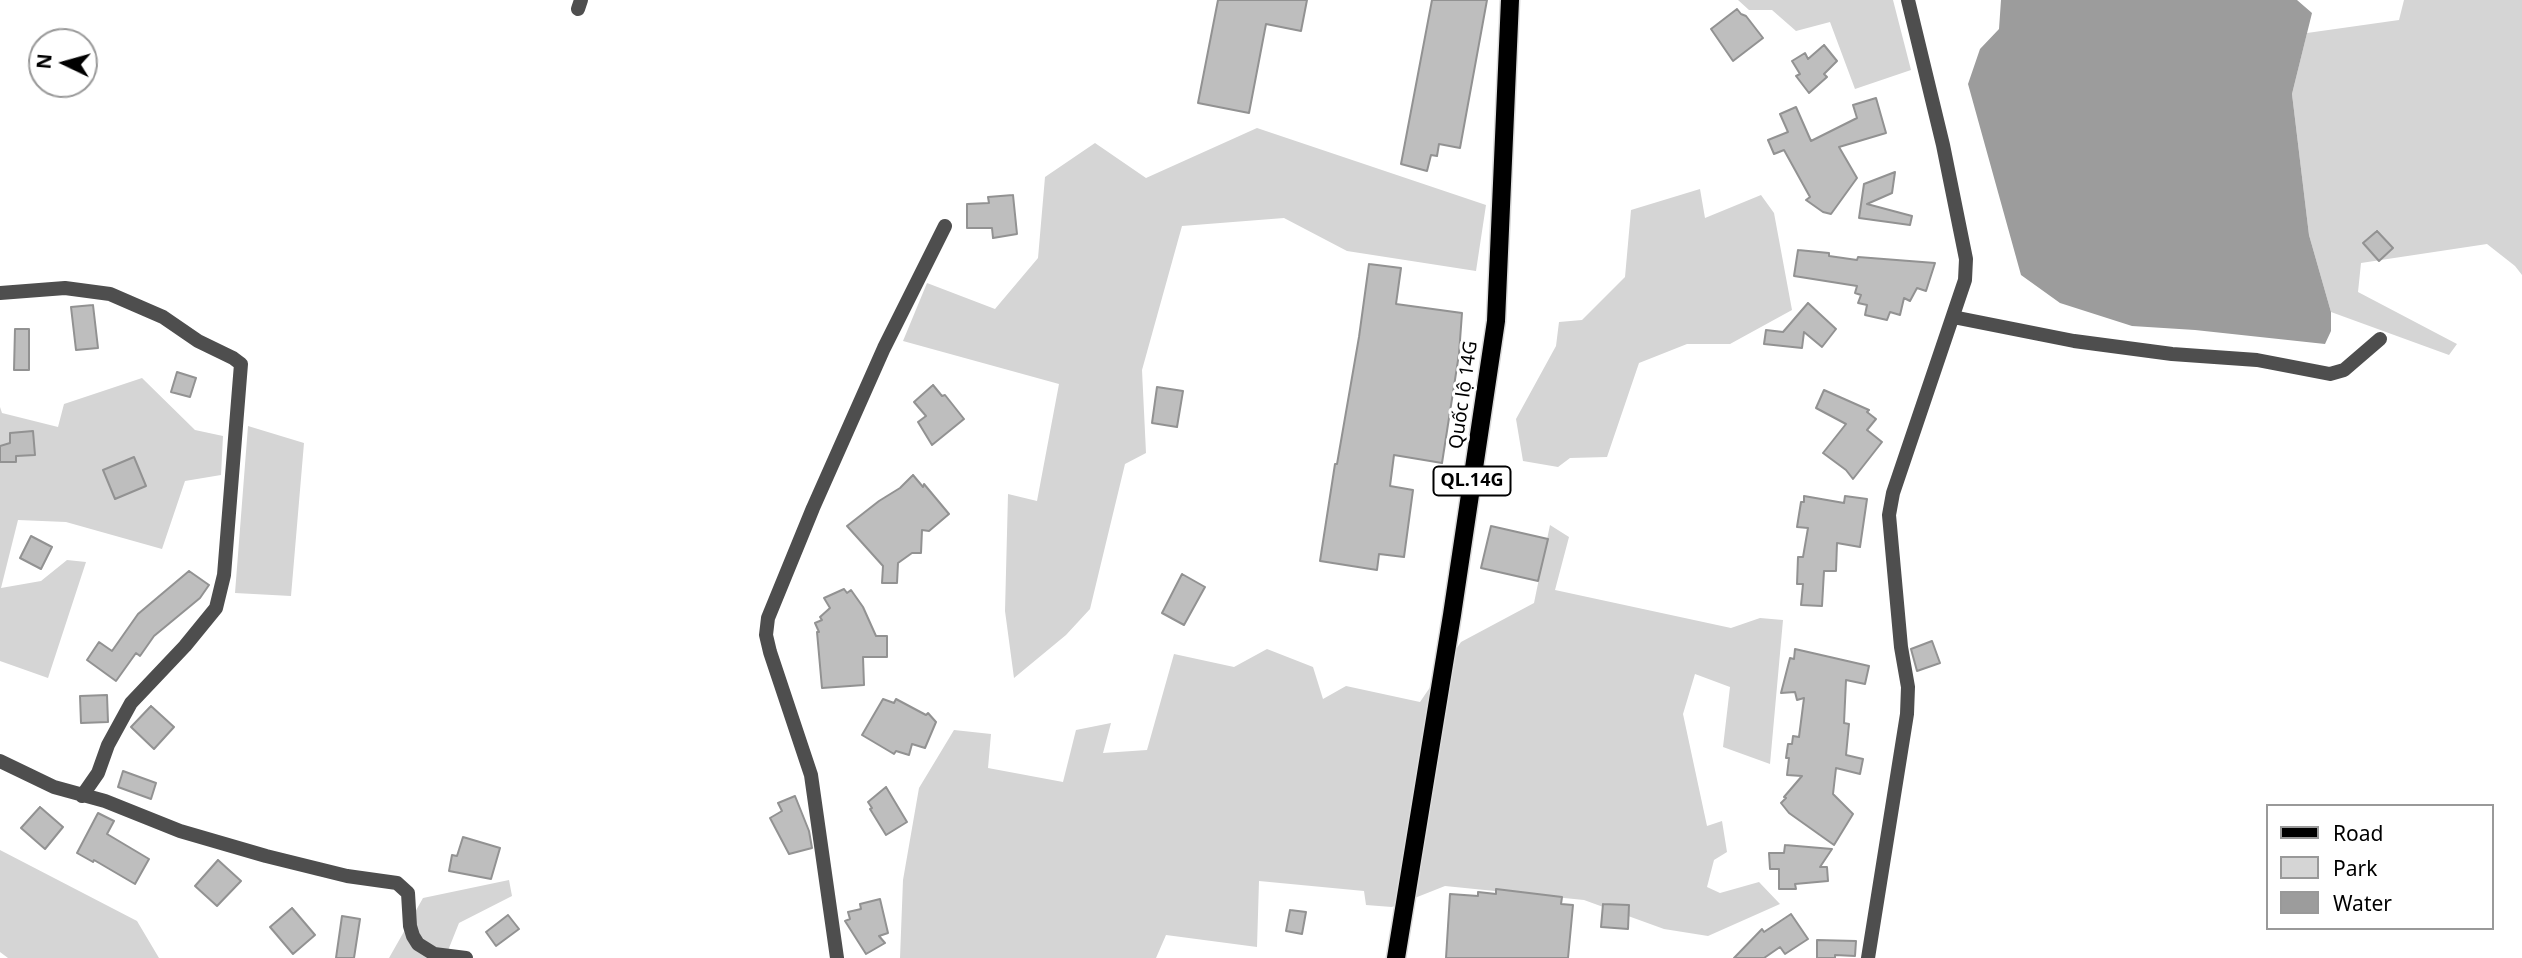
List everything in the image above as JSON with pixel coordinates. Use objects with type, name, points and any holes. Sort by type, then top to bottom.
[{"type":"main road","name":"Quốc lộ 14G","points":[[1396,958],[1452,615],[1496,321],[1510,0]]},
{"type":"street","points":[[1868,958],[1908,714],[1908,687],[1901,647],[1889,515],[1893,493],[1965,280],[1966,259],[1943,145],[1908,0]]},
{"type":"street","points":[[837,958],[811,775],[770,652],[766,635],[768,618],[884,348],[945,226]]},
{"type":"street","points":[[0,293],[65,288],[110,294],[163,317],[198,341],[241,364],[224,575],[216,608],[185,646],[131,703],[108,745],[99,773],[82,796]]},
{"type":"street","points":[[1953,317],[2074,341],[2172,354],[2258,360],[2330,374],[2344,370],[2380,339]]},
{"type":"street","points":[[0,761],[54,787],[106,802],[180,831],[347,876],[397,883],[408,893],[410,926],[418,944],[434,954],[466,958]]},
{"type":"green space","points":[[1738,0],[1893,0],[1911,70],[1855,89],[1830,22],[1796,31],[1772,10],[1749,10]]},
{"type":"green space","points":[[2404,0],[2522,0],[2522,275],[2487,244],[2361,263],[2358,292],[2457,344],[2449,355],[2331,312],[2309,235],[2292,94],[2307,33],[2399,20]]},
{"type":"green space","points":[[1257,128],[1486,205],[1476,271],[1347,251],[1284,218],[1182,226],[1142,370],[1146,453],[1125,464],[1090,609],[1066,635],[1014,678],[1005,611],[1008,494],[1037,501],[1059,384],[903,341],[927,283],[995,309],[1038,258],[1045,177],[1095,143],[1146,178]]},
{"type":"green space","points":[[1700,189],[1705,218],[1761,195],[1774,213],[1792,310],[1730,344],[1687,344],[1639,363],[1607,457],[1570,458],[1558,467],[1523,461],[1516,419],[1556,346],[1559,322],[1582,320],[1625,277],[1631,210]]},
{"type":"green space","points":[[142,378],[195,430],[223,436],[221,475],[185,481],[162,549],[66,522],[18,520],[1,588],[41,581],[67,560],[86,562],[48,678],[0,661],[0,407],[2,413],[58,427],[64,404]]},
{"type":"green space","points":[[248,426],[304,443],[291,596],[235,593]]},
{"type":"green space","points":[[1550,525],[1569,537],[1555,590],[1731,628],[1760,618],[1783,620],[1770,764],[1723,747],[1730,687],[1695,674],[1683,714],[1707,826],[1722,821],[1727,852],[1714,860],[1707,887],[1720,893],[1759,882],[1780,904],[1708,936],[1664,929],[1584,900],[1445,886],[1392,907],[1366,905],[1364,891],[1259,881],[1257,947],[1166,935],[1156,958],[900,958],[903,880],[919,788],[954,730],[991,734],[988,768],[1063,782],[1076,730],[1111,723],[1103,753],[1147,750],[1174,654],[1234,667],[1267,649],[1313,667],[1323,699],[1346,686],[1420,702],[1461,642],[1534,603]]},
{"type":"green space","points":[[0,850],[137,921],[159,958],[8,958],[0,952]]},
{"type":"green space","points":[[509,880],[512,896],[459,923],[445,958],[389,958],[423,898]]},
{"type":"water","points":[[2001,0],[2297,0],[2312,13],[2292,94],[2309,235],[2331,312],[2331,331],[2325,344],[2132,326],[2060,303],[2021,275],[1968,84],[1980,49],[1999,29]]},
{"type":"building","points":[[1218,0],[1307,0],[1301,31],[1266,24],[1249,113],[1198,103]]},
{"type":"building","points":[[1432,0],[1487,0],[1460,148],[1439,144],[1437,156],[1431,155],[1427,171],[1401,164]]},
{"type":"building","points":[[1737,9],[1763,38],[1733,61],[1711,29]]},
{"type":"building","points":[[1824,45],[1837,61],[1824,74],[1827,77],[1809,93],[1796,76],[1800,74],[1792,61],[1805,53],[1808,59]]},
{"type":"building","points":[[1876,98],[1886,133],[1839,147],[1857,178],[1831,214],[1823,212],[1806,200],[1810,197],[1784,150],[1774,154],[1768,140],[1788,132],[1780,114],[1796,107],[1811,141],[1857,118],[1853,105]]},
{"type":"building","points":[[1895,172],[1892,193],[1867,204],[1912,216],[1910,225],[1859,218],[1864,184]]},
{"type":"building","points":[[1013,195],[1017,234],[993,238],[992,228],[967,228],[967,204],[989,203],[988,197]]},
{"type":"building","points":[[2377,231],[2393,248],[2379,261],[2363,243]]},
{"type":"building","points":[[1798,250],[1829,253],[1829,256],[1857,260],[1858,257],[1935,263],[1926,291],[1917,288],[1910,301],[1904,298],[1900,315],[1890,312],[1887,320],[1865,315],[1867,305],[1858,303],[1861,295],[1855,293],[1857,286],[1794,276]]},
{"type":"building","points":[[1369,264],[1401,268],[1396,304],[1462,313],[1459,354],[1442,463],[1394,455],[1390,486],[1413,490],[1404,557],[1379,554],[1377,570],[1320,561]]},
{"type":"building","points":[[1808,303],[1836,329],[1822,347],[1804,332],[1802,348],[1764,344],[1766,330],[1783,332]]},
{"type":"building","points":[[93,305],[98,348],[76,350],[71,307]]},
{"type":"building","points":[[15,329],[29,329],[29,370],[14,370]]},
{"type":"building","points":[[177,372],[196,378],[190,397],[171,392]]},
{"type":"building","points":[[933,385],[942,396],[945,395],[964,419],[932,445],[918,422],[926,416],[914,402]]},
{"type":"building","points":[[1157,387],[1183,391],[1177,427],[1152,423]]},
{"type":"building","points":[[1824,390],[1869,410],[1867,412],[1876,419],[1867,430],[1882,442],[1853,479],[1846,470],[1823,453],[1846,424],[1816,408]]},
{"type":"building","points":[[33,431],[35,455],[16,456],[16,462],[0,462],[0,446],[10,443],[10,433]]},
{"type":"building","points":[[134,457],[146,486],[115,499],[103,470]]},
{"type":"building","points":[[913,475],[949,514],[929,531],[922,530],[921,553],[912,553],[898,563],[897,583],[882,583],[883,566],[847,526],[900,488]]},
{"type":"building","points":[[1804,496],[1844,503],[1845,496],[1867,499],[1860,547],[1837,543],[1836,571],[1824,571],[1822,606],[1801,605],[1803,584],[1797,584],[1798,557],[1803,557],[1808,528],[1797,527]]},
{"type":"building","points":[[1491,526],[1548,539],[1538,581],[1481,568]]},
{"type":"building","points":[[31,536],[52,547],[41,569],[20,558]]},
{"type":"building","points":[[189,571],[209,585],[200,598],[154,636],[140,656],[136,653],[116,681],[87,660],[99,642],[112,651],[138,614]]},
{"type":"building","points":[[1182,574],[1205,587],[1184,625],[1162,613]]},
{"type":"building","points":[[844,589],[847,593],[851,590],[863,607],[876,636],[887,636],[887,657],[863,657],[864,685],[822,688],[819,632],[815,623],[822,620],[820,617],[830,608],[824,598]]},
{"type":"building","points":[[1932,641],[1940,663],[1917,671],[1911,649]]},
{"type":"building","points":[[1795,649],[1869,666],[1865,684],[1846,680],[1844,723],[1849,724],[1846,755],[1863,759],[1860,774],[1836,768],[1833,794],[1853,814],[1834,845],[1789,813],[1781,803],[1802,776],[1787,775],[1789,758],[1786,758],[1788,744],[1792,744],[1793,736],[1799,737],[1804,698],[1797,700],[1795,692],[1781,693]]},
{"type":"building","points":[[107,695],[108,722],[81,723],[80,696]]},
{"type":"building","points":[[883,699],[894,703],[896,699],[926,715],[928,713],[936,722],[925,748],[912,744],[909,755],[896,751],[894,754],[862,735]]},
{"type":"building","points":[[151,706],[174,727],[154,749],[131,727]]},
{"type":"building","points":[[123,771],[156,783],[151,799],[118,787]]},
{"type":"building","points":[[886,787],[907,822],[886,835],[868,802]]},
{"type":"building","points":[[795,796],[809,831],[812,848],[789,854],[770,818],[782,811],[778,803]]},
{"type":"building","points":[[40,807],[63,827],[45,849],[21,828]]},
{"type":"building","points":[[98,813],[114,821],[107,834],[149,859],[135,884],[77,853]]},
{"type":"building","points":[[463,837],[500,848],[491,879],[449,871],[452,855],[457,856]]},
{"type":"building","points":[[1785,845],[1832,849],[1820,867],[1827,867],[1828,881],[1795,884],[1796,889],[1779,889],[1779,869],[1770,869],[1769,853],[1784,853]]},
{"type":"building","points":[[218,860],[241,881],[217,906],[195,886]]},
{"type":"building","points":[[1496,889],[1562,897],[1561,904],[1573,905],[1568,958],[1446,958],[1450,894],[1478,896],[1478,892],[1496,894]]},
{"type":"building","points":[[880,899],[888,933],[879,936],[885,943],[866,954],[845,921],[850,919],[848,912],[861,909],[860,904]]},
{"type":"building","points":[[1603,904],[1629,905],[1628,929],[1601,927]]},
{"type":"building","points":[[292,908],[315,935],[293,954],[270,927]]},
{"type":"building","points":[[1290,910],[1306,912],[1302,934],[1286,931]]},
{"type":"building","points":[[1791,914],[1808,939],[1785,954],[1780,947],[1764,958],[1734,958],[1762,929],[1764,932]]},
{"type":"building","points":[[508,915],[519,929],[496,946],[486,932]]},
{"type":"building","points":[[342,916],[360,919],[354,958],[336,958]]},
{"type":"building","points":[[1817,940],[1856,941],[1855,956],[1817,958]]}]
